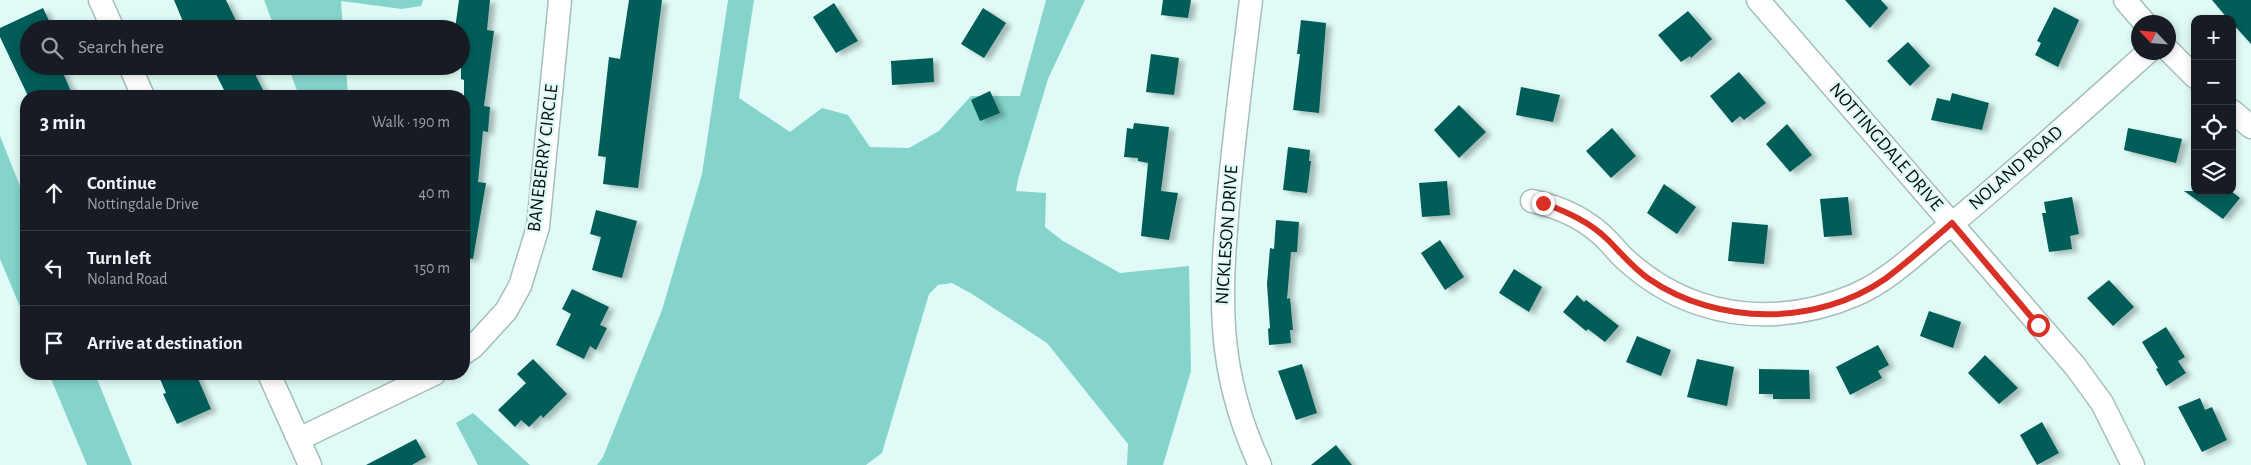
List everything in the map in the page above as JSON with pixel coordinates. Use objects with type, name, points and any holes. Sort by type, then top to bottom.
[{"type":"street","points":[[100,0],[109,20]]},
{"type":"street","name":"BANEBERRY CIRCLE","points":[[470,349],[506,311],[520,286],[538,227],[560,0]]},
{"type":"street","name":"NICKLESON DRIVE","points":[[1251,0],[1234,141],[1222,276],[1222,319],[1226,354],[1236,405],[1260,465]]},
{"type":"street","name":"NOTTINGDALE DRIVE","points":[[1758,0],[2075,366],[2102,403],[2134,465]]},
{"type":"street","points":[[2125,0],[2138,15]]},
{"type":"street","points":[[2176,58],[2191,72]]},
{"type":"street","name":"NOLAND ROAD","points":[[1532,201],[1568,212],[1586,223],[1607,240],[1625,260],[1650,279],[1677,295],[1700,304],[1731,312],[1763,315],[1795,313],[1826,306],[1856,295],[1884,279],[1952,223],[2139,60]]},
{"type":"street","points":[[134,75],[140,90]]},
{"type":"street","points":[[2236,114],[2251,127]]},
{"type":"street","points":[[272,380],[310,465]]},
{"type":"street","points":[[299,439],[422,380]]},
{"type":"shaded area","points":[[264,0],[423,0],[421,6],[402,9],[341,1],[342,20],[272,20]]},
{"type":"shaded area","points":[[728,0],[754,0],[739,98],[790,132],[822,108],[848,115],[870,147],[909,148],[939,131],[971,96],[1020,96],[1046,0],[1085,0],[1048,79],[1016,191],[1046,193],[1045,227],[1063,241],[1120,273],[1189,266],[1191,371],[1163,465],[1127,465],[1128,444],[1047,343],[952,283],[938,285],[929,294],[882,453],[866,465],[597,465],[603,457],[662,310],[702,174]]},
{"type":"shaded area","points":[[291,75],[347,75],[348,90],[297,90]]},
{"type":"shaded area","points":[[0,136],[20,186],[20,307],[0,259]]},
{"type":"shaded area","points":[[52,380],[97,380],[132,465],[87,465]]},
{"type":"shaded area","points":[[473,413],[530,465],[478,465],[456,423]]},
{"type":"building","points":[[174,0],[226,0],[236,20],[182,20]]},
{"type":"building","points":[[459,0],[490,0],[487,30],[494,31],[484,106],[490,107],[488,132],[483,131],[478,182],[486,183],[473,259],[470,259],[470,90],[464,90],[464,80],[461,79],[461,75],[470,75],[470,20],[456,20]]},
{"type":"building","points":[[629,0],[662,0],[638,188],[603,184],[606,157],[598,156],[609,57],[620,59]]},
{"type":"building","points":[[1163,0],[1191,0],[1188,18],[1161,15]]},
{"type":"building","points":[[1845,0],[1881,0],[1888,8],[1870,28]]},
{"type":"building","points":[[2212,0],[2251,0],[2251,44],[2236,27],[2236,15],[2225,15]]},
{"type":"building","points":[[834,3],[858,41],[836,53],[813,17]]},
{"type":"building","points":[[2054,7],[2079,20],[2058,67],[2035,55],[2041,43],[2037,41]]},
{"type":"building","points":[[43,8],[49,20],[20,20],[20,75],[64,75],[70,90],[25,90],[0,37],[0,28]]},
{"type":"building","points":[[983,8],[1006,23],[984,58],[961,44]]},
{"type":"building","points":[[1688,11],[1712,39],[1691,58],[1690,56],[1681,62],[1658,35]]},
{"type":"building","points":[[1301,20],[1326,23],[1319,113],[1293,110],[1300,54],[1297,54]]},
{"type":"building","points":[[1908,42],[1930,66],[1910,86],[1887,61]]},
{"type":"building","points":[[1151,54],[1179,58],[1174,95],[1146,92]]},
{"type":"building","points":[[933,58],[934,82],[892,85],[891,61]]},
{"type":"building","points":[[1739,72],[1766,103],[1744,120],[1740,116],[1732,123],[1710,96]]},
{"type":"building","points":[[216,75],[256,75],[263,90],[224,90]]},
{"type":"building","points":[[1521,87],[1560,95],[1553,122],[1516,115]]},
{"type":"building","points":[[990,91],[1000,113],[980,121],[971,100]]},
{"type":"building","points":[[1952,93],[1989,103],[1982,130],[1931,120],[1937,98],[1950,101]]},
{"type":"building","points":[[1459,105],[1486,132],[1459,158],[1434,130]]},
{"type":"building","points":[[1134,123],[1169,127],[1161,191],[1178,193],[1169,240],[1141,236],[1148,163],[1138,161],[1138,158],[1124,157],[1127,128],[1133,129]]},
{"type":"building","points":[[1787,124],[1812,155],[1790,172],[1766,144]]},
{"type":"building","points":[[1612,128],[1636,156],[1611,178],[1586,151]]},
{"type":"building","points":[[2128,128],[2182,139],[2176,163],[2124,150]]},
{"type":"building","points":[[1288,147],[1310,150],[1309,161],[1311,161],[1307,193],[1283,190]]},
{"type":"building","points":[[1447,181],[1450,215],[1422,217],[1419,183]]},
{"type":"building","points":[[1664,184],[1696,207],[1677,234],[1647,213]]},
{"type":"building","points":[[2184,191],[2191,191],[2191,195],[2236,195],[2240,198],[2223,219]]},
{"type":"building","points":[[1848,197],[1852,235],[1824,237],[1820,199]]},
{"type":"building","points":[[2072,197],[2079,234],[2070,236],[2072,249],[2049,252],[2042,213],[2046,213],[2044,202]]},
{"type":"building","points":[[596,210],[637,221],[622,278],[592,270],[601,237],[590,234]]},
{"type":"building","points":[[1276,220],[1299,222],[1297,252],[1291,252],[1287,299],[1290,298],[1293,330],[1290,330],[1291,343],[1269,345],[1268,329],[1270,328],[1267,284],[1270,248],[1274,249]]},
{"type":"building","points":[[1732,222],[1768,225],[1764,264],[1728,261]]},
{"type":"building","points":[[1440,240],[1464,277],[1445,290],[1421,253]]},
{"type":"building","points":[[1514,269],[1542,287],[1529,312],[1499,293]]},
{"type":"building","points":[[2109,280],[2134,307],[2113,326],[2087,298]]},
{"type":"building","points":[[572,289],[609,307],[600,325],[607,328],[596,350],[590,346],[584,359],[556,345],[571,314],[562,309]]},
{"type":"building","points":[[1577,295],[1619,326],[1605,342],[1588,329],[1586,331],[1563,312]]},
{"type":"building","points":[[1929,311],[1961,322],[1953,348],[1920,336]]},
{"type":"building","points":[[2166,327],[2185,357],[2178,361],[2186,373],[2166,386],[2156,369],[2158,368],[2142,342]]},
{"type":"building","points":[[1637,336],[1671,350],[1661,376],[1626,362]]},
{"type":"building","points":[[1878,345],[1889,365],[1878,371],[1882,378],[1850,395],[1836,367]]},
{"type":"building","points":[[1985,355],[2018,388],[1999,404],[1968,373]]},
{"type":"building","points":[[533,359],[567,394],[543,418],[541,415],[529,427],[521,420],[515,427],[498,410],[526,383],[517,374]]},
{"type":"building","points":[[1697,359],[1734,367],[1727,406],[1687,397]]},
{"type":"building","points":[[1302,364],[1317,413],[1296,420],[1278,371]]},
{"type":"building","points":[[1759,369],[1809,370],[1810,399],[1773,399],[1773,394],[1759,394]]},
{"type":"building","points":[[160,380],[199,380],[211,409],[177,424],[163,394],[166,393]]},
{"type":"building","points":[[2200,398],[2205,410],[2212,407],[2227,440],[2202,452],[2178,407]]},
{"type":"building","points":[[2042,422],[2059,453],[2037,465],[2020,435]]},
{"type":"building","points":[[416,439],[426,457],[412,465],[366,465]]},
{"type":"building","points":[[1336,445],[1352,465],[1311,465]]},
{"type":"route","points":[[1543,203],[1568,212],[1586,223],[1607,240],[1625,260],[1650,279],[1677,295],[1700,304],[1731,312],[1763,315],[1795,313],[1826,306],[1856,295],[1884,279],[1952,223],[2038,325]]}]
